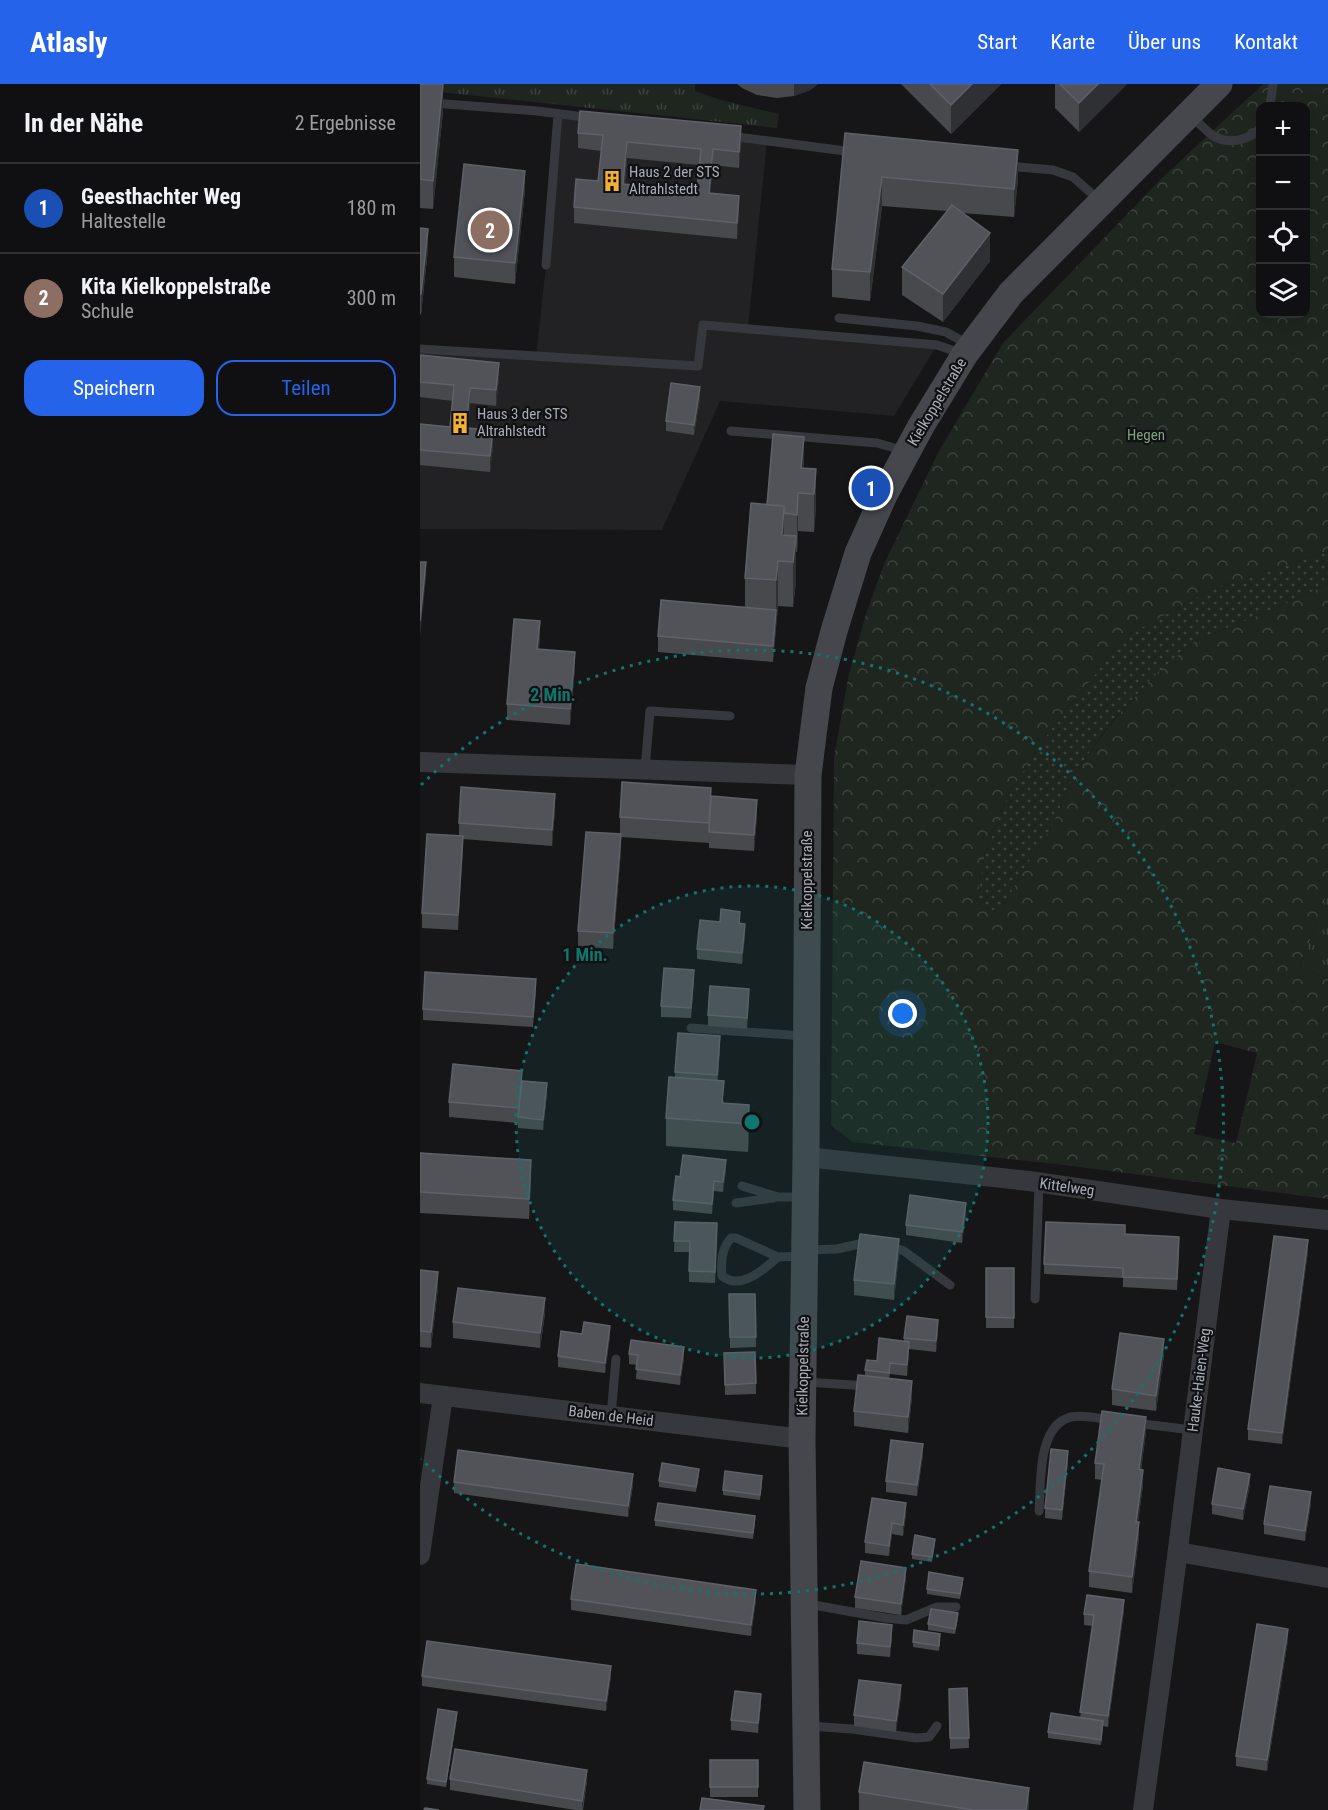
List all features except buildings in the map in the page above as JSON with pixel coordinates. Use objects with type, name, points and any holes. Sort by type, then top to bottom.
[{"type":"street","name":"Kielkoppelstraße","points":[[807,1810],[802,1439],[806,1197],[808,775],[819,688],[858,553],[885,493],[921,426],[968,350],[1011,293],[1218,84]]},
{"type":"street","points":[[420,762],[808,775]]},
{"type":"street","name":"Kittelweg","points":[[806,1157],[1039,1183],[1221,1209],[1328,1220]]},
{"type":"street","name":"Hauke-Haien-Weg","points":[[1143,1810],[1221,1209]]},
{"type":"street","name":"Baben de Heid","points":[[420,1393],[802,1439]]},
{"type":"street","points":[[420,1555],[443,1396]]},
{"type":"street","points":[[1178,1552],[1326,1580]]},
{"type":"lane","points":[[1271,102],[1273,84]]},
{"type":"lane","points":[[420,102],[604,120]]},
{"type":"lane","points":[[546,265],[558,114]]},
{"type":"lane","points":[[1190,114],[1212,135],[1221,140],[1244,139],[1256,132]]},
{"type":"lane","points":[[720,135],[867,153]]},
{"type":"lane","points":[[995,165],[1053,171],[1073,177],[1102,203]]},
{"type":"lane","points":[[839,318],[917,326],[946,332],[968,350]]},
{"type":"lane","points":[[420,349],[698,366],[703,325],[937,345],[968,350]]},
{"type":"lane","points":[[730,431],[877,442],[907,452]]},
{"type":"lane","points":[[645,769],[650,711],[730,716]]},
{"type":"lane","points":[[691,1028],[807,1036]]},
{"type":"lane","points":[[1035,1299],[1039,1183]]},
{"type":"lane","points":[[742,1186],[778,1197]]},
{"type":"lane","points":[[735,1203],[778,1197],[806,1197]]},
{"type":"lane","points":[[778,1257],[736,1238],[731,1238],[725,1244],[721,1260],[722,1276],[734,1280],[755,1276],[778,1257],[859,1244],[890,1246],[904,1251],[950,1285]]},
{"type":"lane","points":[[611,1416],[616,1359]]},
{"type":"lane","points":[[803,1382],[875,1387]]},
{"type":"lane","points":[[1039,1511],[1044,1450],[1048,1434],[1061,1422],[1071,1417],[1081,1417],[1192,1430]]},
{"type":"lane","points":[[805,1604],[906,1620],[937,1607],[956,1607]]},
{"type":"lane","points":[[807,1726],[852,1729],[916,1738],[929,1737],[937,1726]]},
{"type":"shaded area","points":[[558,114],[767,141],[748,328],[937,345],[894,416],[720,401],[662,530],[420,529],[420,349],[536,357]]},
{"type":"green space","points":[[420,84],[695,84],[695,91],[721,100],[779,114],[777,128],[420,90]]},
{"type":"green space","name":"Hegen","points":[[1263,84],[1328,84],[1328,549],[1321,554],[1216,587],[1126,636],[1051,729],[1009,793],[985,853],[976,904],[1000,914],[1019,877],[1051,828],[1075,773],[1111,723],[1157,673],[1195,641],[1272,610],[1328,584],[1328,892],[1300,967],[1328,979],[1328,1199],[1056,1164],[852,1142],[831,1125],[834,758],[848,678],[866,614],[884,564],[939,451],[1003,343],[1161,179]],"holes":[[[1215,1042],[1257,1053],[1236,1143],[1194,1134]]]},
{"type":"green space","points":[[1328,549],[1328,584],[1272,610],[1195,641],[1157,673],[1111,722],[1075,773],[1051,828],[1019,877],[1000,914],[976,904],[985,853],[1009,793],[1051,729],[1126,636],[1216,587],[1321,554]]},
{"type":"green space","points":[[1328,892],[1328,979],[1300,967]]},
{"type":"place","name":"Haus 2 der STS Altrahlstedt","points":[[612,181]]},
{"type":"place","name":"Kita Kielkoppelstraße","points":[[490,230]]},
{"type":"place","name":"Haus 3 der STS Altrahlstedt","points":[[460,423]]},
{"type":"place","name":"Geesthachter Weg","points":[[871,488]]}]
